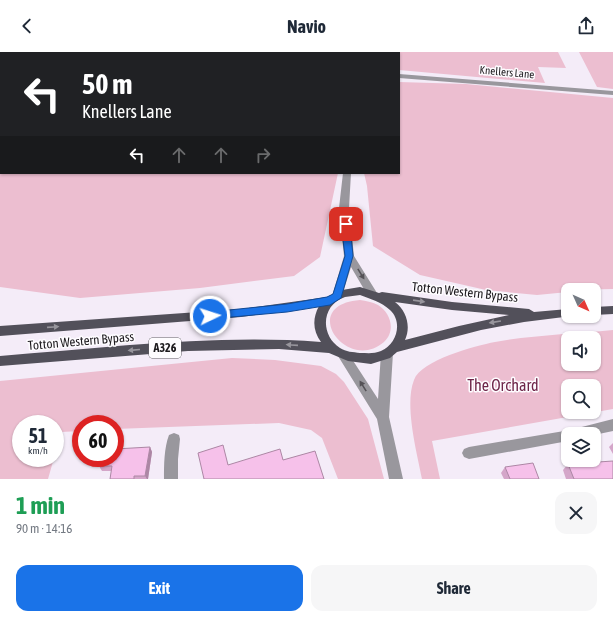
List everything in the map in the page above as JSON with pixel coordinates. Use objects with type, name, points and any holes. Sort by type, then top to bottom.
[{"type":"main road","points":[[360,291],[376,294],[396,307],[403,323],[403,332],[400,340],[391,351],[374,358],[359,359],[344,356],[331,348],[323,339],[319,329],[319,318],[323,309],[333,298],[348,292],[360,291]]},
{"type":"main road","name":"Totton Western Bypass","points":[[376,294],[452,306],[547,314]]},
{"type":"main road","name":"Totton Western Bypass","points":[[0,332],[241,313],[333,298]]},
{"type":"main road","points":[[601,311],[613,310]]},
{"type":"main road","name":"Totton Western Bypass","points":[[391,351],[481,324],[561,313]]},
{"type":"main road","points":[[0,327],[36,328]]},
{"type":"main road","name":"Totton Western Bypass","points":[[3,361],[188,346],[279,344],[331,348]]},
{"type":"street","name":"Knellers Lane","points":[[400,76],[613,93]]},
{"type":"street","points":[[333,298],[349,256],[344,208],[347,174]]},
{"type":"street","points":[[349,256],[376,294]]},
{"type":"street","points":[[391,351],[383,417],[396,479]]},
{"type":"street","points":[[344,356],[383,417]]},
{"type":"street","points":[[601,428],[613,425]]},
{"type":"street","points":[[469,453],[561,436]]},
{"type":"street","points":[[171,479],[170,459],[174,439]]},
{"type":"green space","points":[[400,52],[558,52],[566,68],[538,67],[545,83],[400,70]]},
{"type":"green space","points":[[579,52],[613,52],[613,89],[597,87]]},
{"type":"green space","points":[[400,82],[466,84],[613,98],[613,289],[601,289],[601,283],[561,283],[561,293],[537,295],[486,290],[420,275],[373,246],[367,186],[364,174],[400,174]]},
{"type":"green space","points":[[0,174],[338,174],[320,257],[294,276],[200,288],[80,298],[0,287]]},
{"type":"green space","points":[[360,300],[378,305],[389,317],[390,322],[391,328],[388,338],[370,350],[356,350],[344,344],[334,335],[330,324],[332,313],[341,305]]},
{"type":"green space","name":"The Orchard","points":[[613,330],[613,409],[601,411],[601,379],[561,379],[561,418],[432,441],[440,479],[422,479],[412,429],[410,402],[414,380],[427,366],[450,355],[486,344],[561,334],[561,371],[601,371],[601,331]]},
{"type":"green space","points":[[232,358],[275,360],[321,366],[336,374],[344,382],[368,419],[384,479],[338,479],[322,438],[311,430],[279,423],[124,429],[124,415],[72,415],[72,431],[64,432],[64,415],[12,415],[12,467],[51,467],[48,479],[0,479],[0,381]]},
{"type":"building","points":[[223,445],[228,465],[280,449],[283,460],[315,451],[324,479],[204,479],[198,453]]},
{"type":"building","points":[[150,447],[145,476],[134,476],[134,479],[110,479],[112,467],[124,467],[124,448]]},
{"type":"building","points":[[613,461],[613,479],[574,479],[569,467],[601,467],[601,462]]},
{"type":"building","points":[[533,463],[539,479],[510,479],[505,467]]},
{"type":"route","points":[[210,316],[287,308],[330,301],[337,296],[349,256],[346,224]]}]
